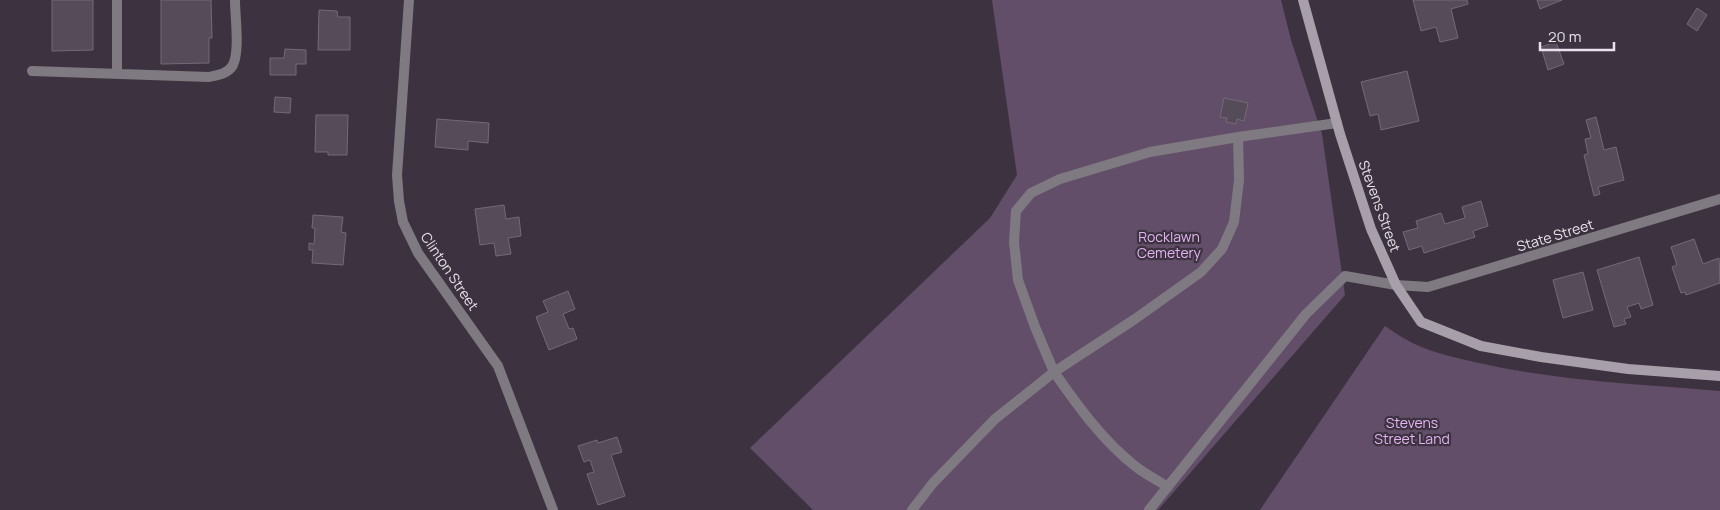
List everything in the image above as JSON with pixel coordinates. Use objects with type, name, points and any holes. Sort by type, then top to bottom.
[{"type":"street","points":[[117,0],[117,73]]},
{"type":"street","points":[[32,71],[209,77],[223,74],[233,65],[236,50],[235,0]]},
{"type":"street","name":"Clinton Street","points":[[409,0],[397,175],[403,222],[418,253],[498,366],[553,510]]},
{"type":"street","name":"Stevens Street","points":[[1303,0],[1337,124],[1371,229],[1396,286],[1421,322],[1481,346],[1541,357],[1628,369],[1720,376]]},
{"type":"street","points":[[1149,510],[1168,487],[1136,468],[1105,439],[1080,410],[1054,372],[1018,280],[1014,242],[1016,211],[1031,193],[1060,178],[1150,152],[1238,137],[1337,124]]},
{"type":"street","points":[[912,510],[933,482],[995,419],[1054,372],[1135,320],[1201,272],[1222,249],[1234,222],[1238,180],[1238,137]]},
{"type":"street","name":"State Street","points":[[1168,487],[1306,314],[1345,276],[1396,286],[1428,287],[1720,199]]},
{"type":"green space","name":"Rocklawn Cemetery","points":[[992,0],[1281,0],[1291,40],[1322,134],[1345,295],[1158,510],[813,510],[750,448],[990,218],[1017,175]]},
{"type":"green space","name":"Stevens Street Land","points":[[1385,326],[1396,334],[1430,350],[1509,369],[1599,381],[1720,391],[1720,510],[1260,510]]},
{"type":"building","points":[[52,0],[93,0],[93,50],[52,51]]},
{"type":"building","points":[[161,0],[211,0],[212,38],[209,38],[209,63],[161,64]]},
{"type":"building","points":[[1413,0],[1467,0],[1468,4],[1451,9],[1458,38],[1440,42],[1436,27],[1421,31]]},
{"type":"building","points":[[1537,0],[1562,0],[1540,9]]},
{"type":"building","points":[[1697,8],[1707,15],[1697,31],[1687,24]]},
{"type":"building","points":[[319,10],[337,11],[338,17],[350,17],[350,50],[318,50]]},
{"type":"building","points":[[1556,42],[1564,64],[1548,70],[1541,47]]},
{"type":"building","points":[[285,49],[306,50],[306,64],[296,64],[296,75],[270,75],[270,58],[284,58]]},
{"type":"building","points":[[1407,71],[1419,121],[1381,130],[1378,114],[1370,116],[1361,82]]},
{"type":"building","points":[[275,97],[291,98],[290,113],[274,112]]},
{"type":"building","points":[[1224,98],[1248,103],[1244,121],[1237,119],[1236,124],[1226,122],[1227,118],[1220,117]]},
{"type":"building","points":[[316,115],[348,115],[347,155],[328,155],[328,152],[315,152]]},
{"type":"building","points":[[1596,117],[1604,150],[1616,147],[1624,180],[1598,187],[1600,194],[1594,196],[1584,155],[1588,154],[1585,139],[1591,138],[1586,120]]},
{"type":"building","points":[[437,119],[489,123],[488,143],[468,141],[468,150],[435,147]]},
{"type":"building","points":[[1481,201],[1488,226],[1473,231],[1475,237],[1424,253],[1422,246],[1409,250],[1403,232],[1418,228],[1416,221],[1441,213],[1445,224],[1465,218],[1462,207]]},
{"type":"building","points":[[504,205],[506,219],[519,217],[521,236],[508,238],[511,254],[496,256],[494,243],[480,245],[475,209]]},
{"type":"building","points":[[313,215],[343,217],[341,232],[346,233],[343,265],[312,263],[313,250],[309,250],[309,243],[314,244],[315,228],[312,228]]},
{"type":"building","points":[[1694,239],[1703,264],[1719,258],[1720,283],[1686,295],[1685,292],[1681,293],[1672,267],[1677,265],[1671,247]]},
{"type":"building","points":[[1639,257],[1653,305],[1641,309],[1639,303],[1627,307],[1631,317],[1624,319],[1626,324],[1614,327],[1597,270]]},
{"type":"building","points":[[1583,272],[1593,310],[1563,318],[1553,280]]},
{"type":"building","points":[[568,291],[575,309],[563,314],[569,329],[573,328],[577,339],[549,350],[536,317],[548,312],[543,301]]},
{"type":"building","points":[[617,437],[622,452],[611,455],[625,496],[598,505],[587,474],[594,472],[590,460],[584,462],[578,446],[597,440],[598,443]]}]
